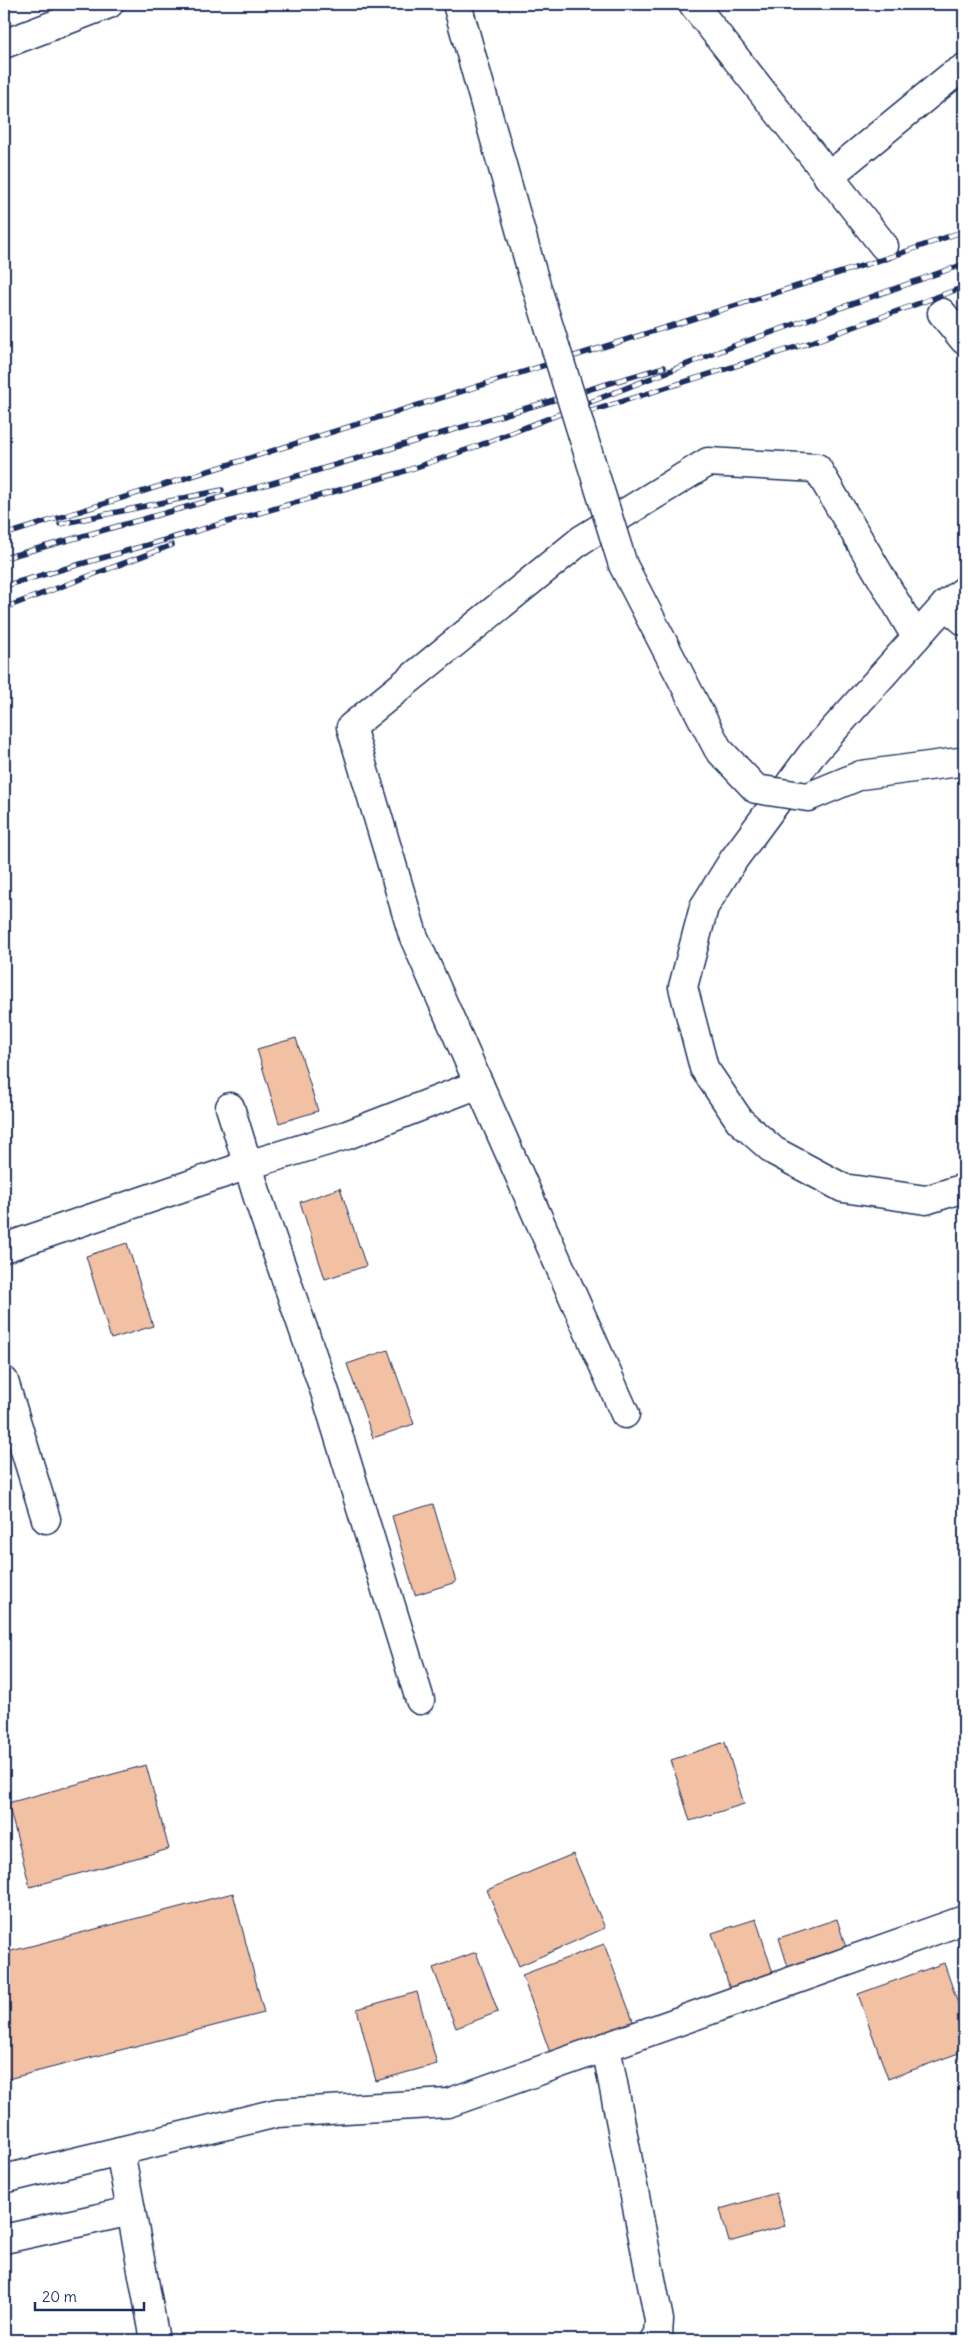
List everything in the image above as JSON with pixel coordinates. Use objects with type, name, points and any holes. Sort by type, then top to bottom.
[{"type":"street","points":[[4,44],[109,4]]},
{"type":"street","points":[[457,4],[532,272],[623,565],[718,748],[756,789],[808,797],[860,775],[959,762],[964,764]]},
{"type":"street","points":[[693,4],[828,178],[884,246]]},
{"type":"street","points":[[828,178],[950,77],[964,68]]},
{"type":"street","points":[[942,313],[964,340]]},
{"type":"street","points":[[625,1414],[413,935],[351,727],[581,540],[708,462],[817,468],[916,637]]},
{"type":"street","points":[[958,606],[916,637],[812,754],[734,859],[704,908],[683,987],[704,1068],[740,1121],[774,1152],[843,1188],[926,1200],[964,1188]]},
{"type":"street","points":[[4,1248],[248,1165],[347,1135],[480,1084]]},
{"type":"street","points":[[230,1107],[326,1395],[420,1700]]},
{"type":"street","points":[[4,1381],[46,1519]]},
{"type":"street","points":[[4,2179],[277,2113],[448,2103],[964,1920]]},
{"type":"street","points":[[606,2047],[659,2320],[658,2334],[654,2340]]},
{"type":"street","points":[[120,2151],[155,2340]]},
{"type":"street","points":[[4,2239],[131,2211]]},
{"type":"building","points":[[296,1038],[318,1111],[279,1123],[257,1049]]},
{"type":"building","points":[[340,1188],[366,1266],[325,1279],[300,1202]]},
{"type":"building","points":[[127,1243],[153,1326],[111,1339],[86,1256]]},
{"type":"building","points":[[388,1350],[414,1424],[373,1438],[347,1364]]},
{"type":"building","points":[[433,1504],[456,1582],[415,1595],[392,1516]]},
{"type":"building","points":[[725,1742],[744,1804],[690,1821],[671,1760]]},
{"type":"building","points":[[146,1765],[169,1849],[30,1887],[8,1803]]},
{"type":"building","points":[[573,1854],[605,1928],[519,1966],[487,1890]]},
{"type":"building","points":[[233,1893],[264,2013],[4,2080],[4,1953]]},
{"type":"building","points":[[756,1919],[775,1980],[732,1995],[712,1933]]},
{"type":"building","points":[[837,1919],[847,1951],[789,1970],[779,1938]]},
{"type":"building","points":[[604,1944],[635,2026],[552,2058],[522,1975]]},
{"type":"building","points":[[476,1952],[498,2012],[456,2028],[433,1968]]},
{"type":"building","points":[[944,1963],[964,2021],[964,2051],[888,2079],[858,1994]]},
{"type":"building","points":[[417,1992],[437,2064],[376,2081],[357,2009]]},
{"type":"building","points":[[776,2193],[785,2226],[729,2242],[720,2209]]},
{"type":"railway","points":[[4,535],[893,256],[964,231]]},
{"type":"railway","points":[[4,586],[399,473],[475,447],[736,345],[964,264]]},
{"type":"railway","points":[[566,419],[812,342],[964,287]]},
{"type":"railway","points":[[4,558],[315,471],[664,367]]},
{"type":"railway","points":[[60,524],[222,490]]},
{"type":"railway","points":[[4,608],[172,545]]}]
